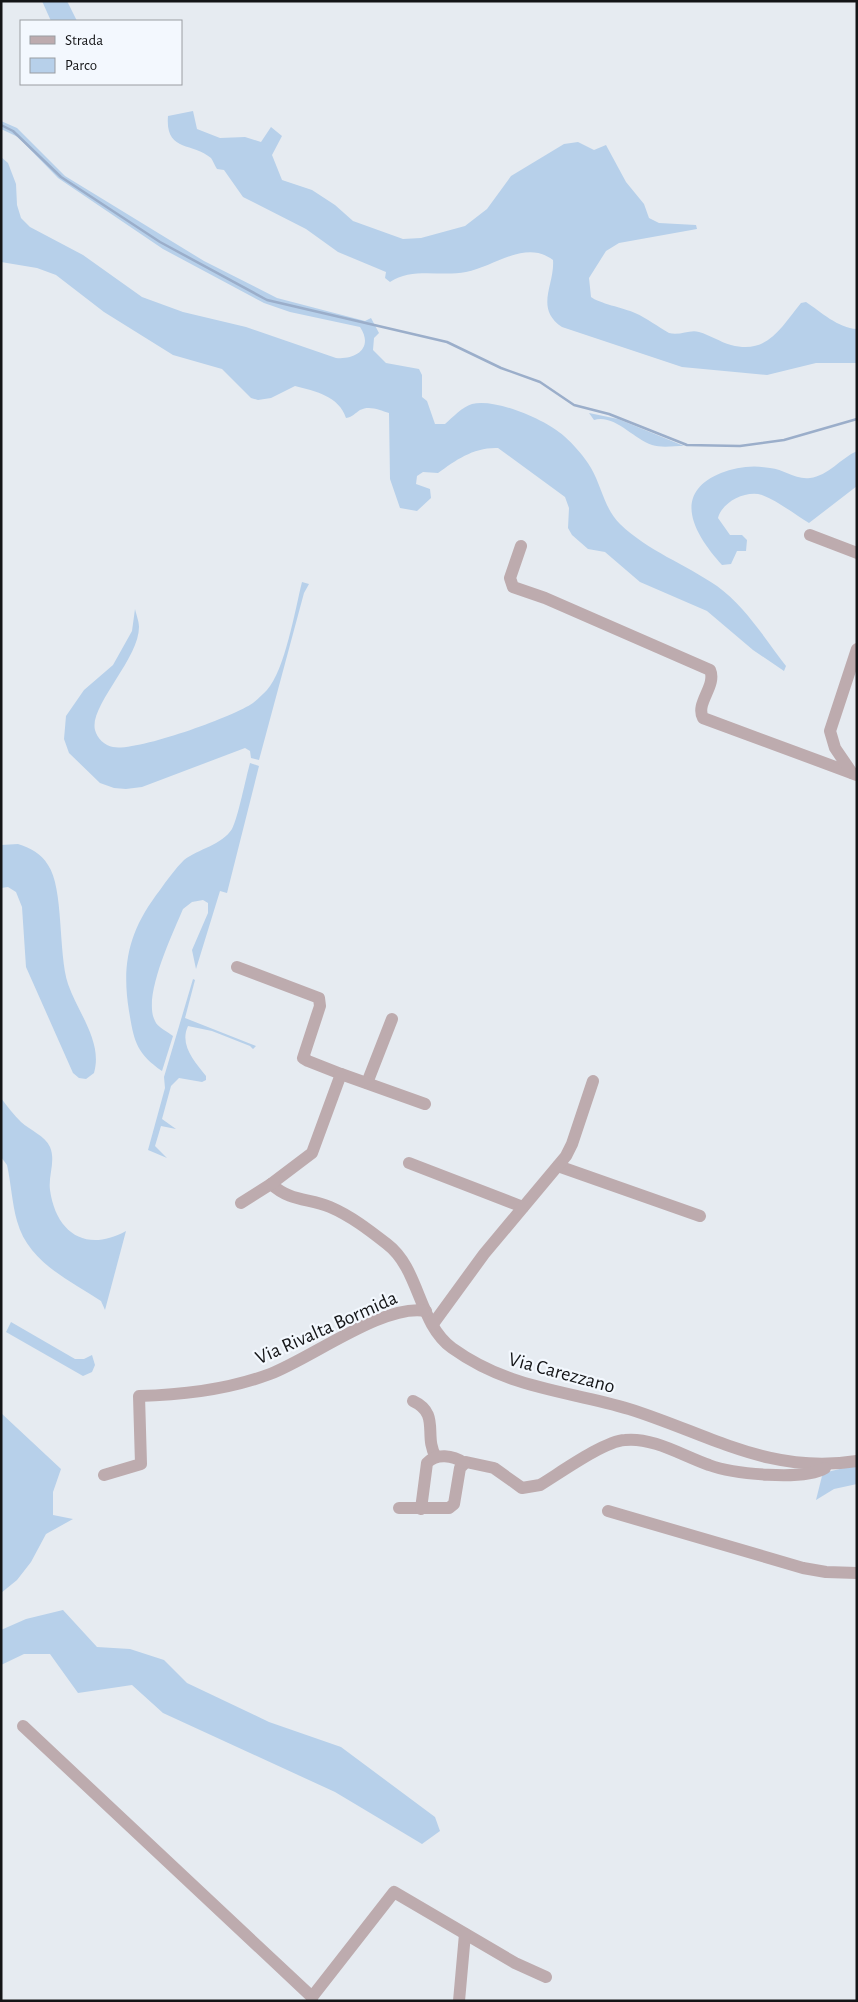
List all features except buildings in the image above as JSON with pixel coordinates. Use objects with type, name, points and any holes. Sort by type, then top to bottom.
[{"type":"street","points":[[810,535],[857,553]]},
{"type":"street","points":[[521,546],[510,578],[513,587],[544,598],[708,668],[712,678],[701,710],[703,718],[854,774]]},
{"type":"street","points":[[854,774],[835,748],[830,731],[857,649]]},
{"type":"street","points":[[237,967],[319,998],[320,1006],[303,1058],[308,1062],[425,1104]]},
{"type":"street","points":[[367,1083],[392,1019]]},
{"type":"street","points":[[241,1203],[271,1184],[313,1151],[341,1074]]},
{"type":"street","points":[[432,1324],[480,1259],[558,1166],[571,1146],[593,1081]]},
{"type":"street","points":[[409,1163],[523,1207]]},
{"type":"street","points":[[558,1166],[700,1216]]},
{"type":"street","name":"Via Carezzano","points":[[271,1184],[288,1196],[333,1208],[355,1220],[387,1244],[402,1260],[432,1324],[452,1348],[485,1369],[514,1381],[628,1409],[750,1455],[790,1463],[830,1465],[857,1462]]},
{"type":"street","name":"Via Rivalta Bormida","points":[[104,1475],[141,1464],[139,1396],[191,1394],[216,1390],[251,1380],[308,1358],[381,1319],[408,1310],[426,1311]]},
{"type":"street","points":[[413,1401],[430,1418],[430,1444],[436,1457]]},
{"type":"street","points":[[399,1508],[444,1509],[454,1504],[460,1468],[464,1463],[470,1462],[494,1468],[525,1488],[540,1485],[610,1443],[625,1440],[647,1443],[707,1465],[735,1471],[805,1475],[830,1465]]},
{"type":"street","points":[[421,1509],[427,1463],[436,1457],[458,1459],[464,1463]]},
{"type":"street","points":[[608,1511],[803,1568],[826,1572],[857,1573]]},
{"type":"street","points":[[23,1726],[312,1999],[394,1892],[519,1965],[546,1977]]},
{"type":"street","points":[[459,2001],[465,1934]]},
{"type":"green space","points":[[42,1],[67,1],[76,20],[51,20]]},
{"type":"green space","points":[[193,111],[197,129],[220,138],[245,137],[261,142],[271,127],[282,136],[272,155],[282,180],[312,190],[335,205],[353,221],[403,239],[421,238],[465,226],[487,209],[511,176],[564,144],[578,142],[594,150],[606,145],[626,182],[644,204],[649,218],[659,223],[696,225],[697,229],[619,243],[606,251],[589,278],[591,297],[639,315],[669,333],[677,334],[696,331],[727,344],[744,347],[755,346],[772,337],[801,303],[806,302],[836,323],[857,329],[857,363],[816,363],[767,375],[682,367],[562,327],[554,320],[547,304],[553,260],[542,254],[532,252],[510,256],[466,272],[408,275],[390,282],[385,278],[386,272],[338,252],[306,229],[243,197],[224,170],[217,169],[211,158],[204,153],[175,141],[168,127],[168,116]]},
{"type":"green space","points":[[1,121],[17,128],[65,176],[204,261],[277,298],[365,321],[371,318],[379,333],[374,338],[373,350],[386,363],[419,369],[422,375],[422,397],[427,401],[435,424],[445,424],[465,407],[482,403],[507,407],[533,417],[556,430],[582,455],[595,475],[610,511],[620,524],[642,542],[705,578],[727,594],[754,623],[786,666],[784,671],[753,650],[707,611],[640,582],[605,552],[588,549],[572,535],[568,528],[569,508],[565,497],[498,448],[473,452],[438,473],[423,472],[417,476],[416,484],[430,489],[431,498],[417,511],[400,508],[390,479],[389,413],[374,408],[367,408],[346,418],[338,404],[332,400],[318,393],[295,386],[271,398],[258,400],[251,398],[222,369],[173,355],[104,312],[56,275],[37,268],[1,262],[1,157],[8,163],[16,184],[17,205],[21,218],[30,227],[83,255],[142,297],[183,312],[246,327],[336,358],[356,355],[364,347],[364,334],[360,327],[290,312],[264,303],[163,249],[58,178],[18,137],[1,129]]},
{"type":"green space","points":[[589,413],[618,419],[684,446],[663,447],[652,445],[617,424],[602,419],[594,420]]},
{"type":"green space","points":[[857,451],[857,486],[809,523],[762,495],[749,494],[729,502],[720,512],[718,518],[730,535],[742,535],[747,540],[746,551],[737,551],[731,564],[722,565],[703,541],[696,528],[692,516],[692,503],[696,492],[705,482],[721,473],[739,468],[757,467],[775,469],[805,478],[817,477]]},
{"type":"green space","points":[[302,582],[309,584],[304,593],[259,760],[251,758],[250,751],[245,748],[142,787],[126,789],[114,788],[100,783],[69,753],[64,739],[66,716],[84,690],[113,665],[132,631],[135,609],[139,625],[137,640],[99,708],[95,720],[95,730],[98,736],[104,743],[113,747],[142,744],[184,732],[242,709],[257,700],[267,690],[279,669],[289,639]]},
{"type":"green space","points":[[250,763],[259,766],[227,893],[220,891],[196,969],[192,950],[208,913],[208,903],[203,900],[192,902],[183,909],[160,965],[152,997],[152,1010],[156,1023],[173,1036],[162,1071],[141,1052],[135,1038],[129,1011],[126,977],[130,947],[141,918],[177,867],[190,856],[222,839],[232,829]]},
{"type":"green space","points":[[18,844],[39,854],[53,875],[59,905],[63,956],[68,984],[88,1028],[95,1050],[94,1073],[86,1079],[79,1078],[73,1073],[26,967],[22,907],[16,892],[8,887],[1,888],[1,845]]},
{"type":"green space","points":[[193,979],[195,980],[185,1018],[256,1046],[253,1049],[250,1046],[212,1031],[188,1026],[185,1040],[187,1046],[193,1059],[206,1076],[206,1080],[202,1082],[179,1078],[171,1086],[162,1119],[176,1129],[161,1126],[155,1146],[167,1158],[148,1150],[165,1088],[164,1077]]},
{"type":"green space","points":[[1,1098],[21,1122],[41,1136],[50,1147],[52,1163],[50,1190],[53,1205],[66,1228],[75,1235],[86,1239],[98,1240],[126,1231],[105,1310],[101,1301],[63,1277],[40,1259],[22,1235],[15,1214],[7,1165],[1,1157]]},
{"type":"green space","points":[[11,1322],[75,1359],[84,1359],[92,1355],[95,1365],[92,1372],[83,1376],[6,1332]]},
{"type":"green space","points":[[1,1413],[61,1469],[53,1492],[53,1515],[73,1519],[46,1534],[31,1562],[17,1580],[1,1593]]},
{"type":"green space","points":[[857,1465],[857,1484],[834,1489],[816,1500],[822,1476],[827,1472]]},
{"type":"green space","points":[[63,1610],[97,1647],[130,1649],[164,1660],[187,1683],[269,1722],[341,1747],[435,1817],[440,1831],[422,1844],[335,1792],[163,1713],[132,1685],[78,1693],[50,1654],[24,1654],[1,1665],[1,1630],[26,1619]]},
{"type":"waterway","points":[[1,125],[13,131],[61,177],[160,242],[267,300],[447,342],[501,368],[540,382],[574,405],[609,414],[687,445],[740,446],[784,440],[857,419]]}]
